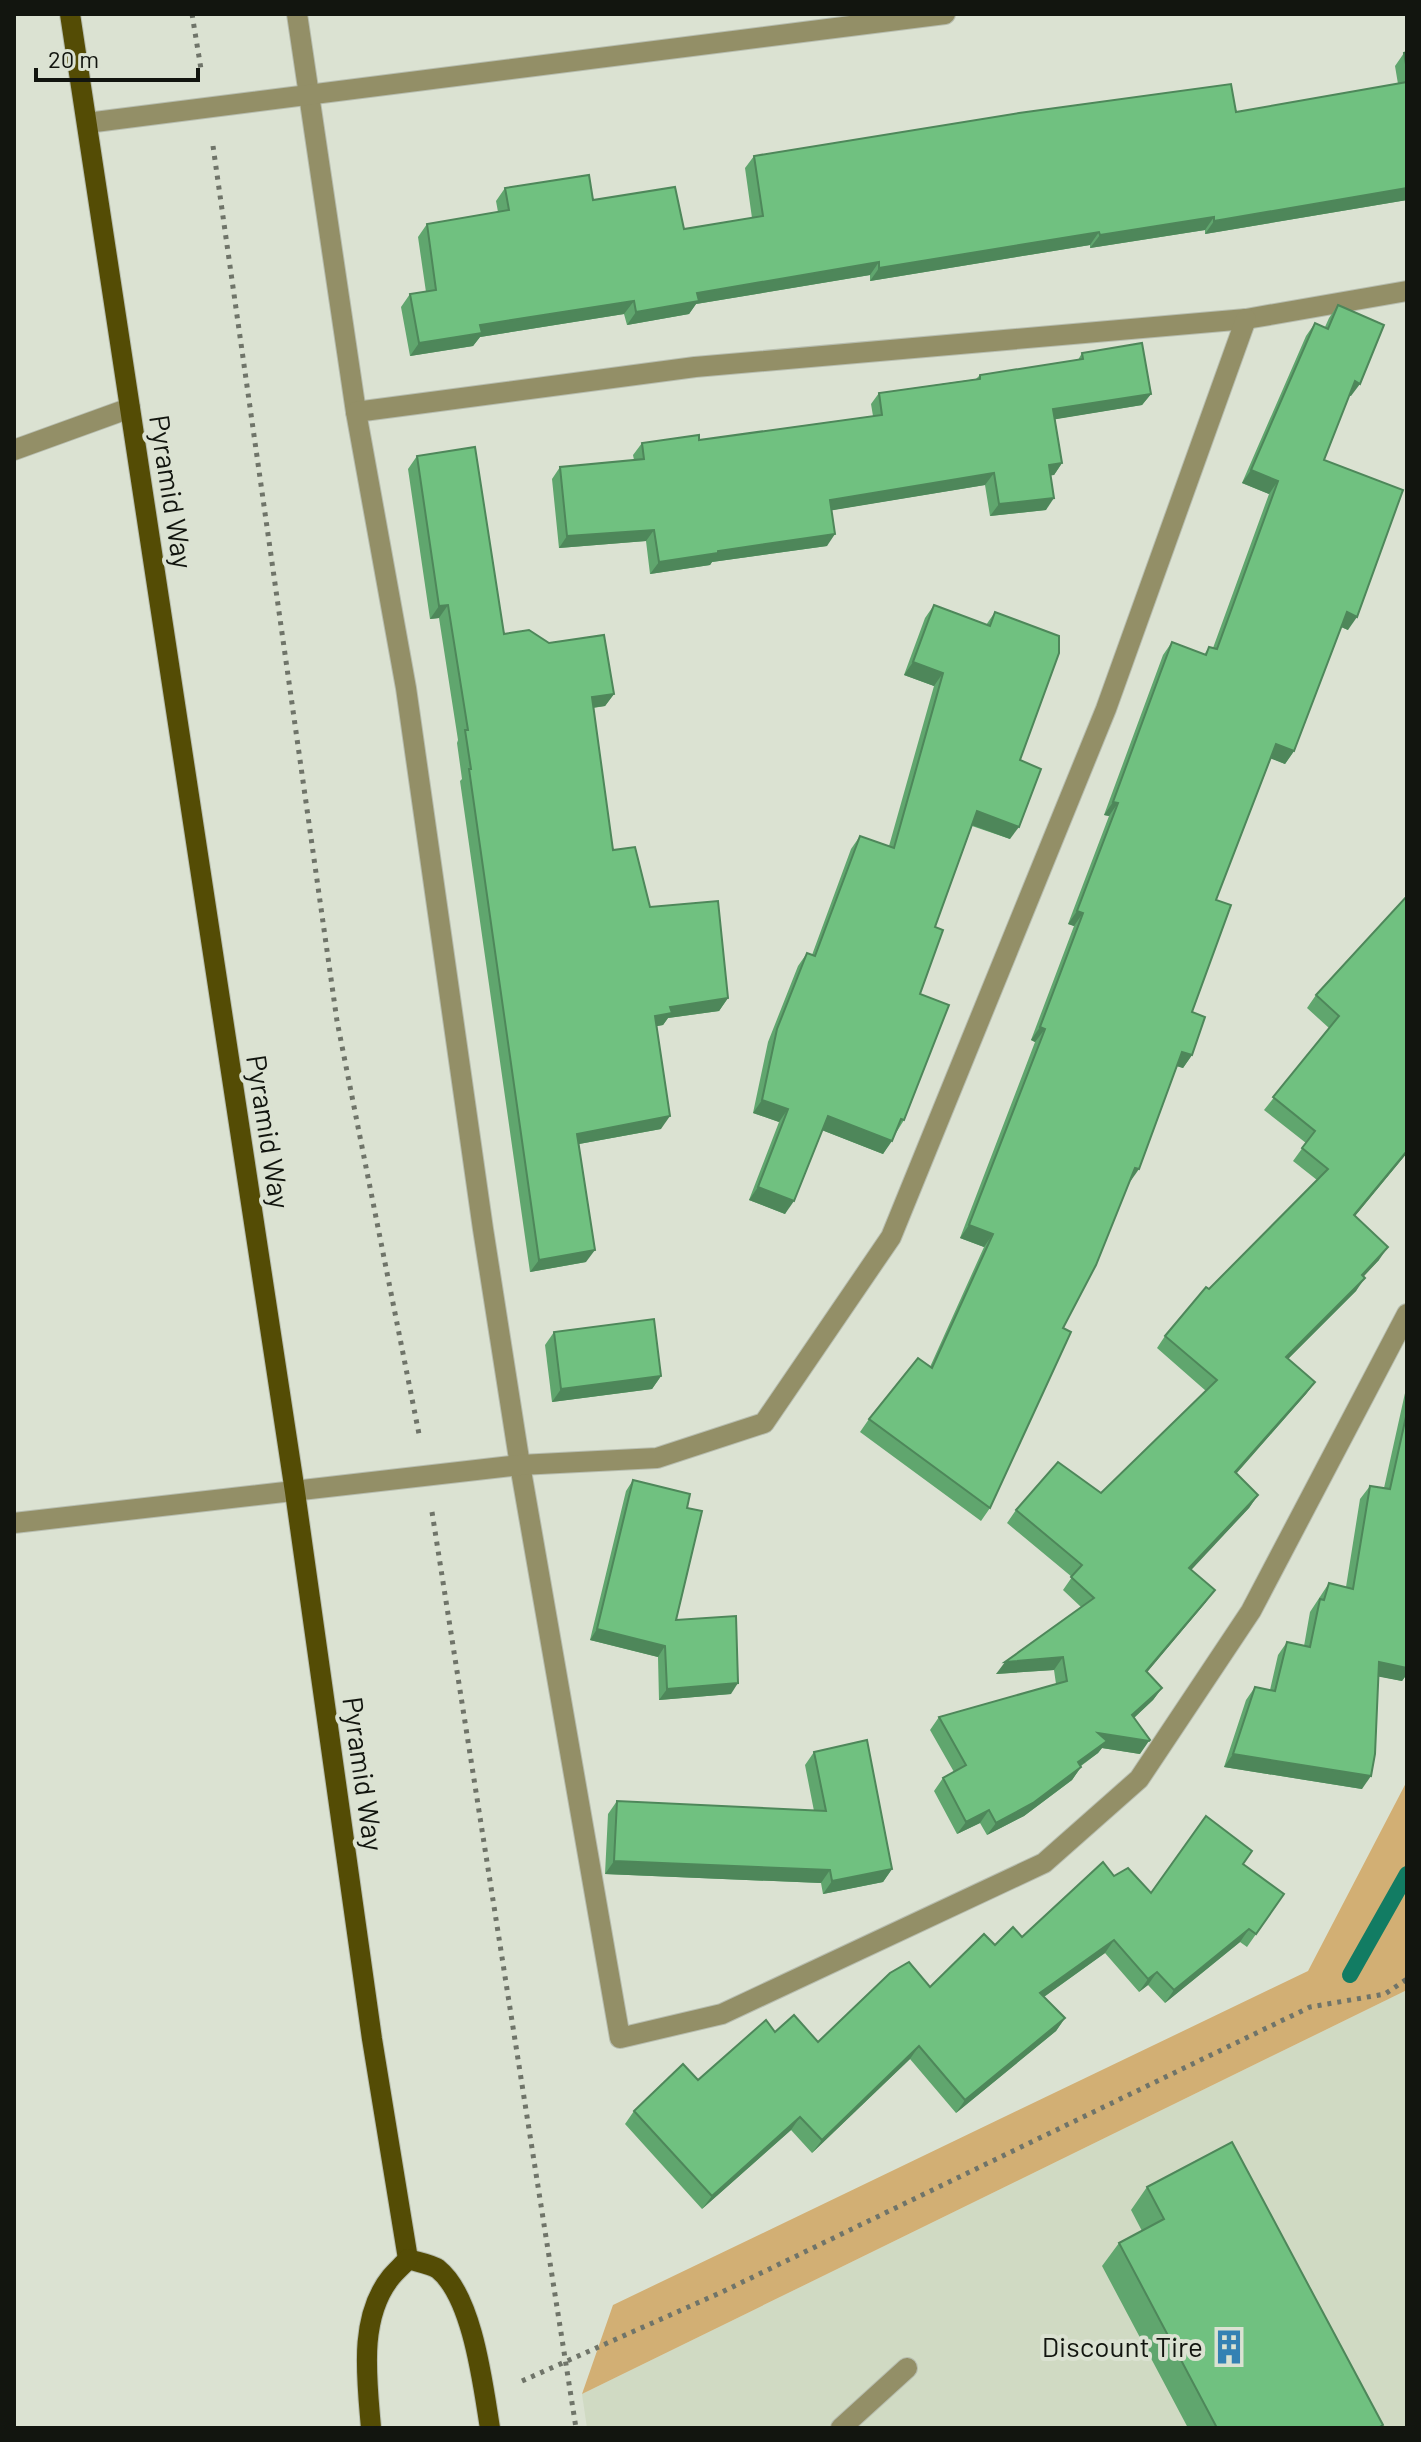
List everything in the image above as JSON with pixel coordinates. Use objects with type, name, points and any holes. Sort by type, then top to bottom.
[{"type":"main road","name":"Pyramid Way","points":[[70,14],[295,1492],[372,2039],[408,2259]]},
{"type":"main road","points":[[371,2428],[365,2368],[370,2318],[389,2278],[408,2259],[437,2268],[456,2291],[475,2342],[490,2428]]},
{"type":"street","points":[[297,14],[356,412],[406,688],[520,1465],[620,2038],[722,2014],[1044,1863],[1139,1779],[1251,1611],[1407,1314]]},
{"type":"street","points":[[87,123],[945,14]]},
{"type":"street","points":[[356,412],[695,367],[1246,319],[1407,291]]},
{"type":"street","points":[[14,1523],[520,1465],[657,1458],[764,1423],[891,1237],[1106,709],[1246,319]]},
{"type":"street","points":[[14,450],[130,408]]},
{"type":"street","points":[[841,2428],[907,2368]]},
{"type":"path","points":[[192,14],[337,1021],[413,1397],[576,2428]]},
{"type":"path","points":[[485,2398],[722,2292],[1310,2007],[1385,1994],[1407,1979]]},
{"type":"shaded area","points":[[1407,1781],[1407,1990],[582,2394],[613,2305],[1308,1971]]},
{"type":"shaded area","points":[[1407,1990],[1407,2428],[587,2428],[582,2394]]},
{"type":"building","points":[[1407,82],[1407,188],[1214,221],[1214,217],[1100,235],[1099,232],[879,268],[879,262],[697,293],[699,301],[636,312],[634,301],[480,325],[482,333],[419,343],[410,294],[436,290],[427,224],[509,210],[505,188],[589,175],[593,200],[675,187],[684,229],[763,216],[754,156],[1019,113],[1231,84],[1236,112]]},
{"type":"building","points":[[1338,305],[1384,325],[1360,384],[1355,381],[1324,460],[1403,490],[1357,617],[1347,612],[1294,751],[1276,744],[1216,900],[1231,905],[1192,1012],[1205,1017],[1192,1055],[1182,1052],[1139,1169],[1135,1168],[1096,1265],[1063,1328],[1071,1332],[990,1508],[869,1419],[918,1358],[932,1368],[993,1234],[969,1225],[1045,1029],[1040,1027],[1083,913],[1077,911],[1118,803],[1113,802],[1160,674],[1172,642],[1206,655],[1209,647],[1217,649],[1278,481],[1251,470],[1315,323],[1328,329]]},
{"type":"building","points":[[1142,343],[1151,394],[1053,409],[1062,463],[1049,465],[1054,498],[999,504],[994,473],[830,500],[835,534],[659,562],[654,530],[567,536],[560,467],[644,459],[642,443],[699,435],[699,440],[882,415],[879,393],[980,379],[980,375],[1083,359],[1082,353]]},
{"type":"building","points":[[475,447],[504,634],[529,630],[549,643],[604,635],[614,694],[592,697],[613,850],[635,847],[650,907],[718,901],[728,998],[670,1007],[672,1013],[655,1016],[670,1116],[577,1134],[595,1250],[539,1260],[469,769],[465,730],[468,730],[448,605],[439,606],[417,456]]},
{"type":"building","points":[[934,605],[990,626],[995,612],[1059,636],[1059,653],[1020,760],[1041,769],[1019,827],[977,811],[935,927],[943,930],[920,994],[949,1005],[904,1120],[901,1119],[892,1141],[828,1116],[794,1201],[758,1187],[788,1109],[762,1100],[777,1029],[807,953],[815,956],[860,836],[894,848],[943,673],[913,662]]},
{"type":"building","points":[[1407,896],[1407,1151],[1354,1215],[1388,1247],[1362,1275],[1365,1278],[1286,1357],[1315,1382],[1235,1472],[1258,1495],[1189,1568],[1215,1590],[1146,1671],[1162,1688],[1132,1715],[1150,1740],[1098,1733],[1107,1741],[1078,1762],[1081,1767],[1033,1803],[996,1823],[989,1810],[966,1822],[943,1778],[966,1765],[939,1717],[1067,1681],[1063,1657],[1005,1662],[1094,1598],[1071,1577],[1082,1565],[1016,1510],[1058,1462],[1101,1493],[1217,1380],[1165,1336],[1206,1287],[1209,1289],[1328,1169],[1302,1148],[1315,1131],[1273,1097],[1339,1016],[1316,995]]},
{"type":"building","points":[[654,1319],[661,1376],[561,1389],[554,1332]]},
{"type":"building","points":[[1407,1412],[1407,1668],[1379,1662],[1375,1754],[1371,1776],[1233,1754],[1255,1687],[1275,1691],[1287,1642],[1310,1647],[1320,1599],[1324,1600],[1329,1583],[1353,1589],[1370,1486],[1390,1489]]},
{"type":"building","points":[[633,1480],[690,1494],[687,1508],[702,1511],[676,1620],[736,1616],[738,1683],[667,1689],[665,1646],[597,1629]]},
{"type":"building","points":[[867,1740],[892,1869],[832,1881],[830,1870],[614,1861],[617,1801],[826,1811],[814,1752]]},
{"type":"building","points":[[1206,1816],[1252,1851],[1243,1864],[1284,1894],[1256,1934],[1249,1929],[1174,1990],[1157,1972],[1148,1979],[1114,1940],[1040,1993],[1065,2018],[965,2100],[919,2046],[822,2140],[800,2117],[712,2196],[634,2111],[683,2064],[698,2080],[766,2020],[775,2032],[794,2015],[818,2042],[890,1973],[909,1962],[930,1987],[984,1934],[995,1945],[1013,1927],[1022,1937],[1103,1862],[1114,1876],[1128,1868],[1151,1893]]},
{"type":"building","name":"Discount Tire","points":[[1232,2142],[1383,2425],[1378,2428],[1217,2428],[1119,2243],[1164,2219],[1147,2187]]},
{"type":"waterway","points":[[1350,1975],[1407,1874]]},
{"type":"place","name":"Discount Tire","points":[[1229,2347]]}]
